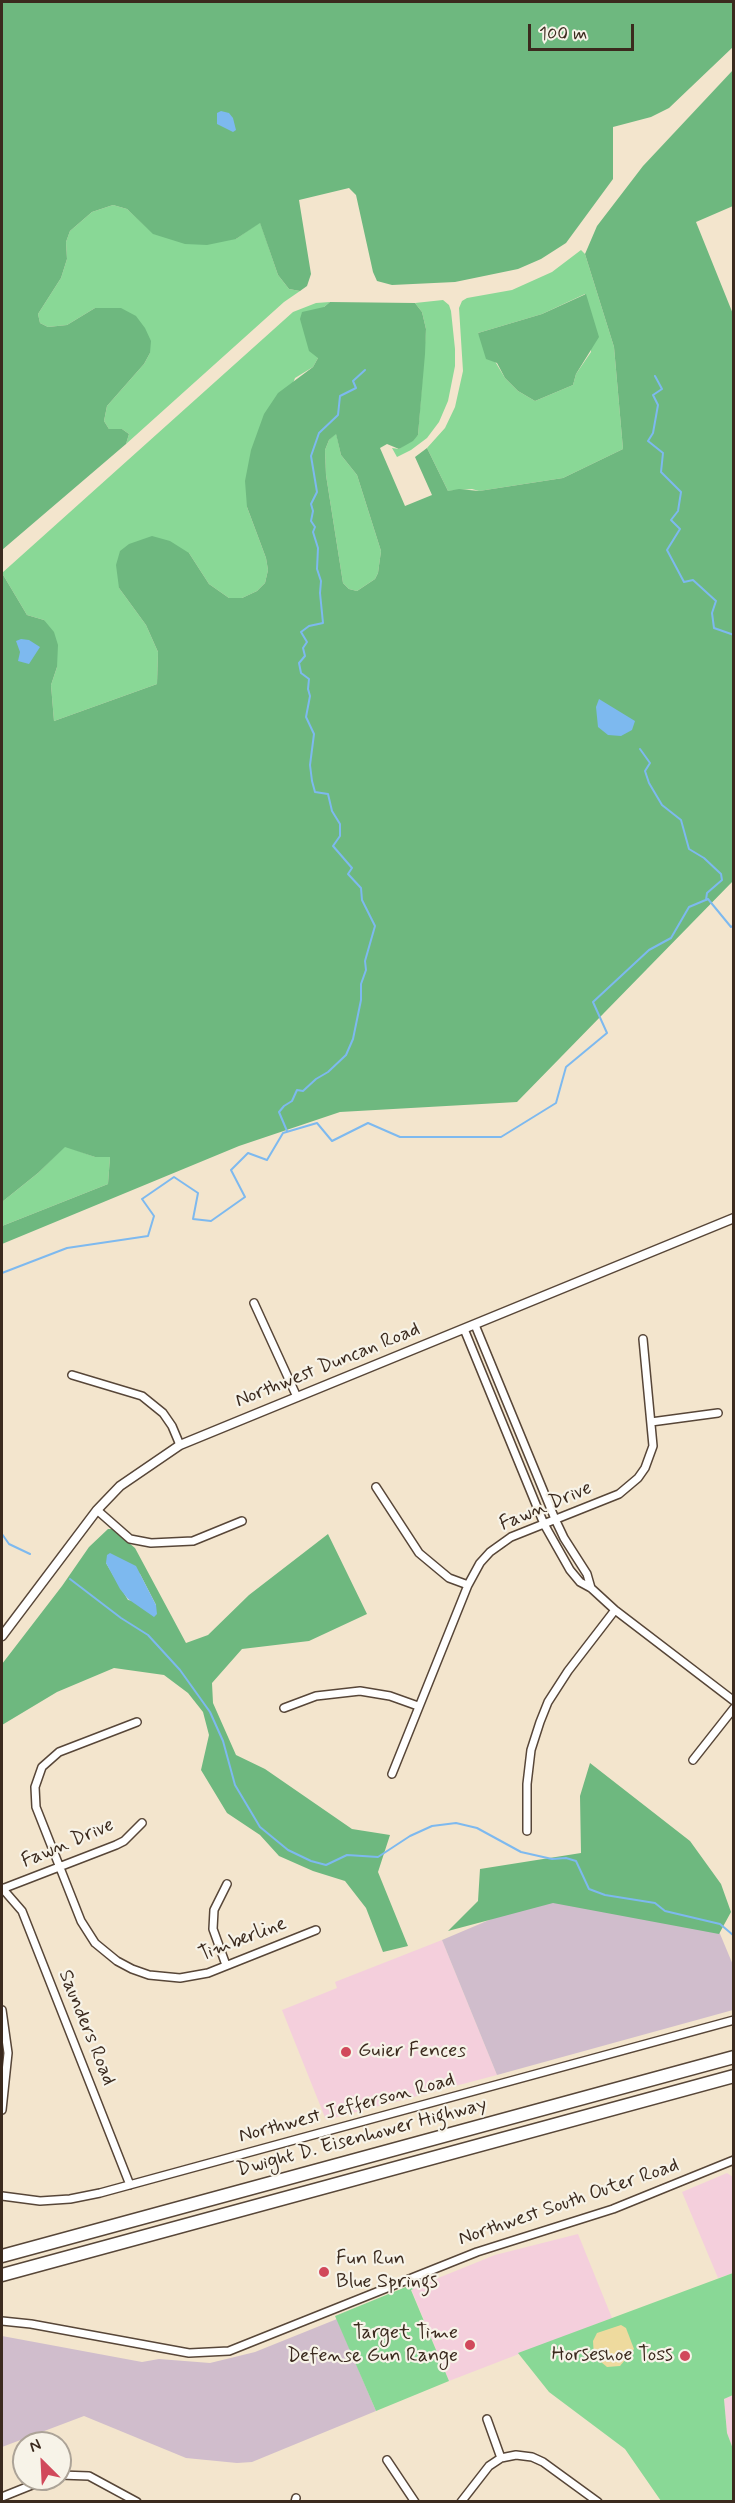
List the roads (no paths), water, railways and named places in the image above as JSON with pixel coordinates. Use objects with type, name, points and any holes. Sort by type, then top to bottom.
[{"type":"highway","name":"Dwight D. Eisenhower Highway","points":[[2,2256],[734,2057]]},
{"type":"highway","name":"Dwight D. Eisenhower Highway","points":[[2,2275],[734,2076]]},
{"type":"street","name":"Northwest Duncan Road","points":[[2,1636],[97,1510],[120,1486],[180,1445],[734,1218]]},
{"type":"street","points":[[254,1303],[297,1397]]},
{"type":"street","points":[[475,1324],[555,1519],[568,1545],[587,1574],[591,1588]]},
{"type":"street","points":[[464,1329],[544,1524],[570,1570],[615,1610],[734,1701]]},
{"type":"street","name":"Fawn Drive","points":[[392,1774],[468,1585],[480,1563],[496,1547],[511,1537],[619,1494],[638,1479],[645,1468],[653,1446],[643,1339]]},
{"type":"street","points":[[72,1375],[142,1396],[163,1413],[172,1426],[180,1445]]},
{"type":"street","points":[[651,1422],[718,1413]]},
{"type":"street","points":[[506,1430],[517,1425]]},
{"type":"street","points":[[376,1487],[419,1552],[449,1578],[468,1585]]},
{"type":"street","points":[[97,1510],[130,1539],[151,1543],[193,1541],[242,1521]]},
{"type":"street","points":[[527,1831],[527,1784],[531,1750],[540,1722],[548,1702],[568,1671],[615,1610]]},
{"type":"street","points":[[284,1708],[316,1696],[360,1691],[390,1696],[418,1706]]},
{"type":"street","points":[[693,1760],[734,1708]]},
{"type":"street","name":"Timberline","points":[[137,1722],[58,1752],[42,1767],[34,1797],[87,1932],[95,1943],[117,1961],[149,1975],[192,1977],[316,1930]]},
{"type":"street","name":"Fawn Drive","points":[[2,1889],[124,1841],[142,1823]]},
{"type":"street","points":[[226,1965],[213,1929],[214,1911],[227,1884]]},
{"type":"street","name":"Saunders Road","points":[[2,1889],[22,1911],[130,2185]]},
{"type":"street","points":[[2,2010],[3,2034],[8,2053],[2,2110]]},
{"type":"street","name":"Northwest Jefferson Road","points":[[2,2196],[40,2201],[70,2199],[130,2185],[734,2020]]},
{"type":"street","name":"Northwest South Outer Road","points":[[2,2321],[31,2324],[189,2353],[229,2351],[477,2252],[612,2209],[733,2161]]},
{"type":"street","points":[[487,2419],[501,2458]]},
{"type":"street","points":[[461,2502],[481,2475],[501,2458],[516,2456],[538,2460],[598,2502]]},
{"type":"street","points":[[387,2460],[415,2502]]},
{"type":"street","points":[[72,2475],[89,2476],[137,2502]]},
{"type":"street","points":[[2,2497],[17,2491]]},
{"type":"street","points":[[582,2502],[587,2494]]},
{"type":"water","points":[[221,111],[229,113],[233,118],[236,130],[233,132],[217,124],[217,113]]},
{"type":"water","points":[[29,640],[40,647],[29,664],[18,661],[20,652],[16,641]]},
{"type":"water","points":[[599,699],[635,721],[632,730],[621,736],[608,735],[598,727],[596,707]]},
{"type":"water","points":[[110,1553],[136,1566],[156,1605],[157,1614],[154,1617],[128,1599],[120,1589],[106,1563],[107,1555]]},
{"type":"waterway","points":[[287,1131],[279,1112],[292,1101],[297,1090],[303,1091],[346,1055],[353,1039],[361,1000],[361,984],[366,970],[365,961],[375,926],[362,900],[361,888],[348,874],[352,868],[333,846],[340,836],[340,824],[332,811],[328,794],[315,792],[310,765],[314,734],[306,717],[310,696],[309,679],[301,673],[299,663],[305,656],[303,648],[307,642],[301,632],[309,626],[323,623],[321,581],[317,569],[318,548],[313,532],[315,527],[311,521],[313,511],[311,504],[317,492],[311,456],[319,433],[338,415],[340,396],[356,388],[353,381],[365,370]]},
{"type":"waterway","points":[[655,376],[662,389],[653,395],[658,405],[653,433],[648,441],[663,453],[661,472],[681,492],[678,511],[671,520],[680,529],[667,550],[684,582],[693,580],[716,601],[712,613],[714,628],[734,635]]},
{"type":"waterway","points":[[640,749],[650,763],[645,771],[649,783],[662,805],[681,820],[689,849],[704,858],[721,874],[722,880],[707,893],[706,900]]},
{"type":"waterway","points":[[2,1273],[67,1248],[148,1236],[154,1216],[142,1199],[174,1177],[198,1193],[193,1219],[211,1221],[245,1197],[231,1170],[248,1153],[267,1160],[283,1133],[317,1123],[332,1141],[368,1123],[400,1137],[501,1137],[556,1103],[566,1067],[607,1033],[593,1002],[649,950],[671,938],[689,907],[708,899],[731,927],[734,925]]},
{"type":"waterway","points":[[2,1534],[9,1544],[30,1554]]},
{"type":"waterway","points":[[70,1579],[121,1618],[148,1635],[180,1670],[210,1712],[223,1741],[235,1785],[260,1827],[288,1850],[326,1865],[347,1855],[378,1857],[410,1836],[432,1826],[456,1823],[477,1828],[521,1852],[552,1859],[566,1858],[576,1861],[589,1889],[605,1895],[655,1903],[665,1911],[720,1924],[733,1935]]},
{"type":"place","name":"Guier Fences","points":[[346,2052]]},
{"type":"place","name":"Fun Run Blue Springs","points":[[324,2272]]},
{"type":"place","name":"Target Time Defense Gun Range","points":[[470,2345]]},
{"type":"place","name":"Horseshoe Toss","points":[[685,2356]]}]
